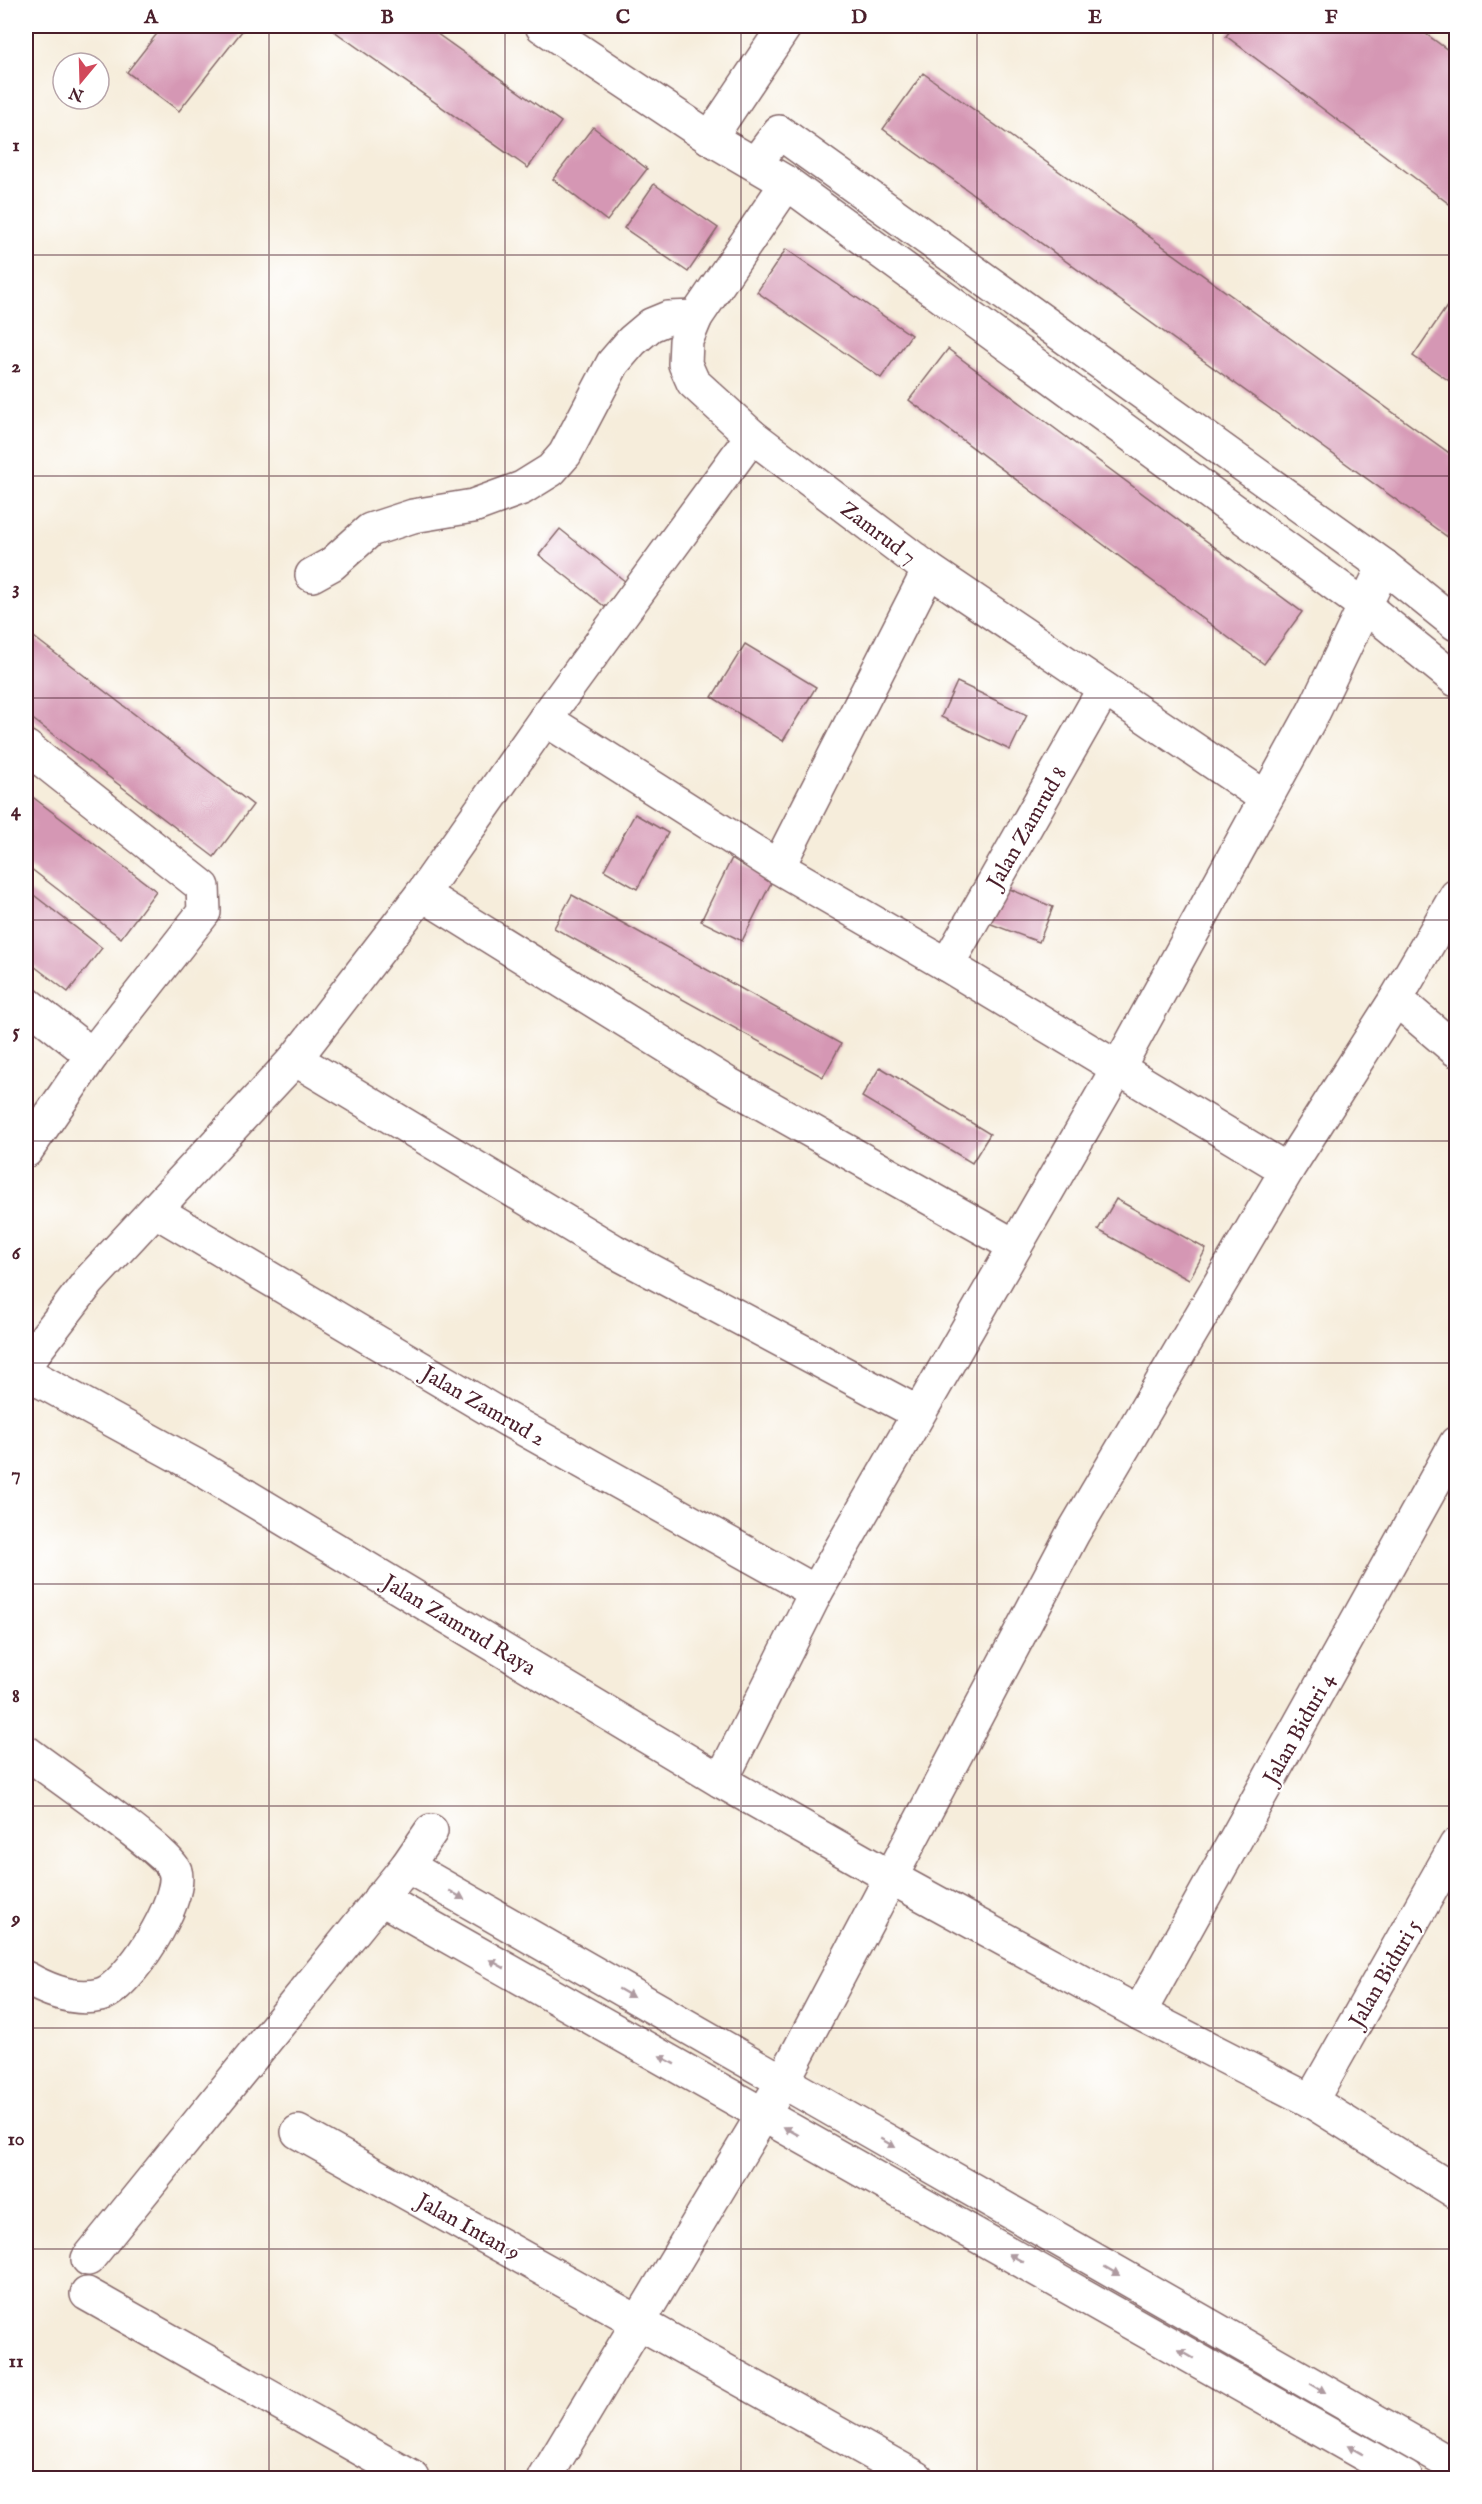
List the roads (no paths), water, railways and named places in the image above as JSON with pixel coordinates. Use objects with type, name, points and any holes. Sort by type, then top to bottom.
[{"type":"street","points":[[542,26],[710,138],[787,183],[1366,607],[1456,680]]},
{"type":"street","points":[[710,138],[785,26]]},
{"type":"street","points":[[756,163],[779,132],[1384,566],[1456,624]]},
{"type":"street","name":"Zamrud 7","points":[[787,183],[696,317],[686,341],[685,364],[693,382],[752,436],[929,570],[1266,798]]},
{"type":"street","points":[[312,575],[332,564],[370,530],[413,516],[473,506],[522,488],[551,470],[565,454],[613,363],[632,341],[651,325],[668,318],[696,317]]},
{"type":"street","points":[[26,1363],[89,1281],[295,1059],[422,894],[545,719],[752,436]]},
{"type":"street","points":[[721,1781],[816,1592],[1119,1068],[1314,711],[1384,566]]},
{"type":"street","points":[[778,867],[929,570]]},
{"type":"street","name":"Jalan Zamrud 8","points":[[947,965],[1104,689]]},
{"type":"street","points":[[545,719],[778,867],[947,965],[1287,1170]]},
{"type":"street","points":[[26,747],[203,887],[204,912],[92,1055],[26,1151]]},
{"type":"street","points":[[422,894],[728,1084],[1015,1246]]},
{"type":"street","points":[[544,2478],[782,2083],[1073,1533],[1287,1170],[1396,999],[1456,896]]},
{"type":"street","points":[[1396,999],[1456,1050]]},
{"type":"street","points":[[26,1003],[92,1055]]},
{"type":"street","points":[[295,1059],[614,1251],[918,1413]]},
{"type":"street","name":"Jalan Zamrud 2","points":[[156,1211],[508,1420],[816,1592]]},
{"type":"street","name":"Jalan Zamrud Raya","points":[[26,1373],[193,1464],[721,1781],[892,1878],[1139,2013],[1311,2101],[1456,2192]]},
{"type":"street","name":"Jalan Biduri 4","points":[[1139,2013],[1456,1443]]},
{"type":"street","points":[[26,1752],[154,1848],[175,1869],[177,1884],[171,1905],[132,1970],[102,1995],[80,1996],[57,1992],[26,1978]]},
{"type":"street","points":[[88,2259],[380,1899],[431,1831]]},
{"type":"street","name":"Jalan Biduri 5","points":[[1311,2101],[1456,1845]]},
{"type":"street","points":[[406,1866],[1456,2467]]},
{"type":"street","points":[[380,1899],[1406,2478]]},
{"type":"street","points":[[717,2089],[736,2056]]},
{"type":"street","points":[[830,2153],[851,2122]]},
{"type":"street","name":"Jalan Intan 9","points":[[298,2132],[640,2321],[917,2478]]},
{"type":"street","points":[[1061,2283],[1081,2253]]},
{"type":"street","points":[[87,2294],[413,2478]]},
{"type":"street","points":[[1262,2397],[1278,2366]]}]
